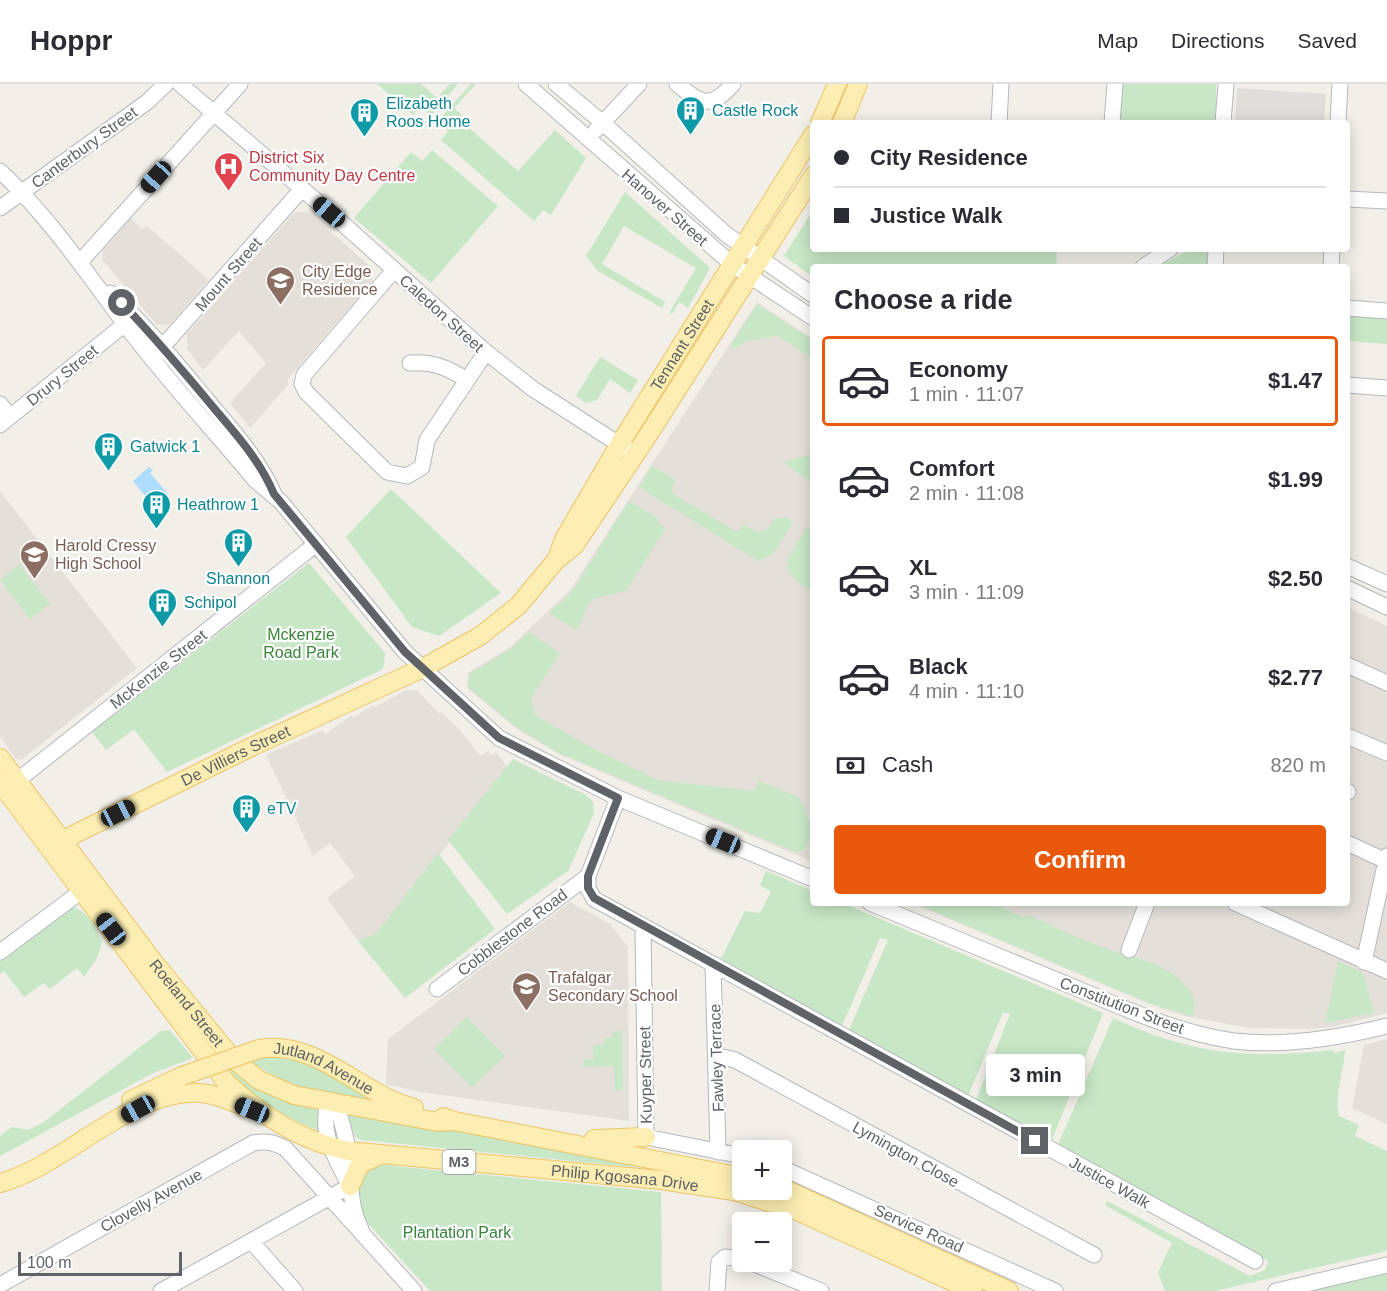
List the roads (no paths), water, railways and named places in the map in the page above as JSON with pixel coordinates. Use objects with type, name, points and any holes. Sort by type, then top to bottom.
[{"type":"main road","points":[[821,120],[837,84]]},
{"type":"main road","points":[[843,120],[858,84]]},
{"type":"main road","name":"Tennant Street","points":[[558,559],[564,539],[619,445],[810,140]]},
{"type":"main road","name":"Tennant Street","points":[[423,668],[506,617],[537,587],[558,559],[574,546],[635,455],[810,181]]},
{"type":"main road","name":"De Villiers Street","points":[[57,845],[251,747],[423,668]]},
{"type":"main road","name":"Roeland Street","points":[[0,758],[5,787],[57,845],[212,1065],[234,1089],[264,1115]]},
{"type":"main road","name":"Roeland Street","points":[[87,887],[215,1041],[232,1058],[271,1087],[332,1102],[438,1122],[454,1121]]},
{"type":"main road","name":"Jutland Avenue","points":[[0,1171],[155,1087],[260,1049],[278,1046],[301,1051],[379,1096],[454,1121]]},
{"type":"main road","name":"M3","points":[[0,1183],[26,1173],[138,1109],[165,1097],[187,1093],[206,1094],[264,1115]]},
{"type":"main road","name":"Philip Kgosana Drive","points":[[264,1115],[288,1129],[340,1149],[380,1155],[650,1179],[734,1191],[797,1211],[973,1291]]},
{"type":"main road","name":"Philip Kgosana Drive","points":[[454,1121],[732,1175]]},
{"type":"main road","points":[[544,1138],[624,1140],[646,1137]]},
{"type":"main road","points":[[350,1186],[360,1164],[380,1155]]},
{"type":"main road","points":[[792,1193],[1009,1291]]},
{"type":"street","name":"Canterbury Street","points":[[0,208],[147,102],[166,84]]},
{"type":"street","name":"Caledon Street","points":[[180,84],[486,352],[533,389],[635,455]]},
{"type":"street","points":[[80,261],[240,84]]},
{"type":"street","name":"Hanover Street","points":[[526,84],[733,265],[810,316]]},
{"type":"street","name":"Hanover Street","points":[[556,84],[743,248],[810,293]]},
{"type":"street","points":[[588,139],[639,84]]},
{"type":"street","points":[[677,84],[694,99],[711,102],[722,97],[733,84]]},
{"type":"street","points":[[999,120],[1001,84]]},
{"type":"street","points":[[1112,120],[1115,84]]},
{"type":"street","points":[[1223,120],[1226,84]]},
{"type":"street","points":[[1338,120],[1340,84]]},
{"type":"street","points":[[0,171],[22,192],[80,261],[125,324],[158,352]]},
{"type":"street","name":"Mount Street","points":[[158,352],[302,189]]},
{"type":"street","points":[[1350,199],[1387,201]]},
{"type":"street","points":[[1148,264],[1166,252]]},
{"type":"street","points":[[394,270],[304,375],[302,384],[306,392],[387,472],[407,476],[422,466],[427,440],[486,352]]},
{"type":"street","points":[[90,274],[263,469],[274,494],[405,652],[499,738],[618,798],[810,878]]},
{"type":"street","points":[[1350,308],[1387,311]]},
{"type":"street","name":"Drury Street","points":[[5,421],[125,324]]},
{"type":"street","points":[[410,363],[426,361],[446,367],[467,380]]},
{"type":"street","points":[[1350,385],[1387,388]]},
{"type":"street","points":[[0,404],[5,421]]},
{"type":"street","name":"McKenzie Street","points":[[5,787],[316,544]]},
{"type":"street","points":[[1350,567],[1387,584]]},
{"type":"street","points":[[1350,589],[1387,607]]},
{"type":"street","points":[[1350,666],[1387,683]]},
{"type":"street","points":[[1350,737],[1387,753]]},
{"type":"street","points":[[618,798],[588,876],[588,888],[594,898],[643,926]]},
{"type":"street","points":[[1350,844],[1386,858],[1364,962]]},
{"type":"street","name":"Cobblestone Road","points":[[437,989],[588,876]]},
{"type":"street","points":[[0,952],[87,887]]},
{"type":"street","name":"Constitution Street","points":[[877,906],[1116,1005],[1195,1034],[1236,1041],[1277,1042],[1314,1040],[1387,1026]]},
{"type":"street","points":[[1129,950],[1146,906]]},
{"type":"street","points":[[1242,906],[1387,971]]},
{"type":"street","name":"Justice Walk","points":[[643,926],[1255,1261]]},
{"type":"street","name":"Kuyper Street","points":[[643,926],[646,1137]]},
{"type":"street","name":"Fawley Terrace","points":[[713,964],[718,1152]]},
{"type":"street","name":"Lymington Close","points":[[716,1054],[735,1060],[1094,1255]]},
{"type":"street","points":[[332,1102],[355,1215],[364,1235]]},
{"type":"street","points":[[646,1137],[732,1154]]},
{"type":"street","name":"Clovelly Avenue","points":[[0,1285],[253,1143],[274,1142],[285,1148],[327,1197]]},
{"type":"street","name":"Service Road","points":[[792,1173],[1055,1291]]},
{"type":"street","points":[[161,1291],[350,1186]]},
{"type":"street","points":[[327,1197],[414,1291]]},
{"type":"street","points":[[252,1241],[295,1291]]},
{"type":"street","points":[[717,1291],[716,1271],[719,1262],[725,1257],[732,1258]]},
{"type":"street","points":[[1276,1291],[1387,1265]]},
{"type":"street","points":[[774,1272],[821,1291]]},
{"type":"water","points":[[149,467],[153,470],[150,473],[168,494],[153,506],[133,481]]},
{"type":"place","name":"Castle Rock","points":[[691,136]]},
{"type":"place","name":"Elizabeth Roos Home","points":[[365,138]]},
{"type":"place","name":"District Six Community Day Centre","points":[[228,192]]},
{"type":"place","name":"City Edge Residence","points":[[281,306]]},
{"type":"place","name":"Gatwick 1","points":[[109,472]]},
{"type":"place","name":"Heathrow 1","points":[[156,530]]},
{"type":"place","name":"Shannon","points":[[238,568]]},
{"type":"place","name":"Harold Cressy High School","points":[[34,580]]},
{"type":"place","name":"Schipol","points":[[163,628]]},
{"type":"place","name":"eTV","points":[[246,834]]},
{"type":"place","name":"Trafalgar Secondary School","points":[[527,1012]]},
{"type":"park label","name":"Mckenzie Road Park","points":[[301,643]]},
{"type":"park label","name":"Plantation Park","points":[[457,1232]]}]
